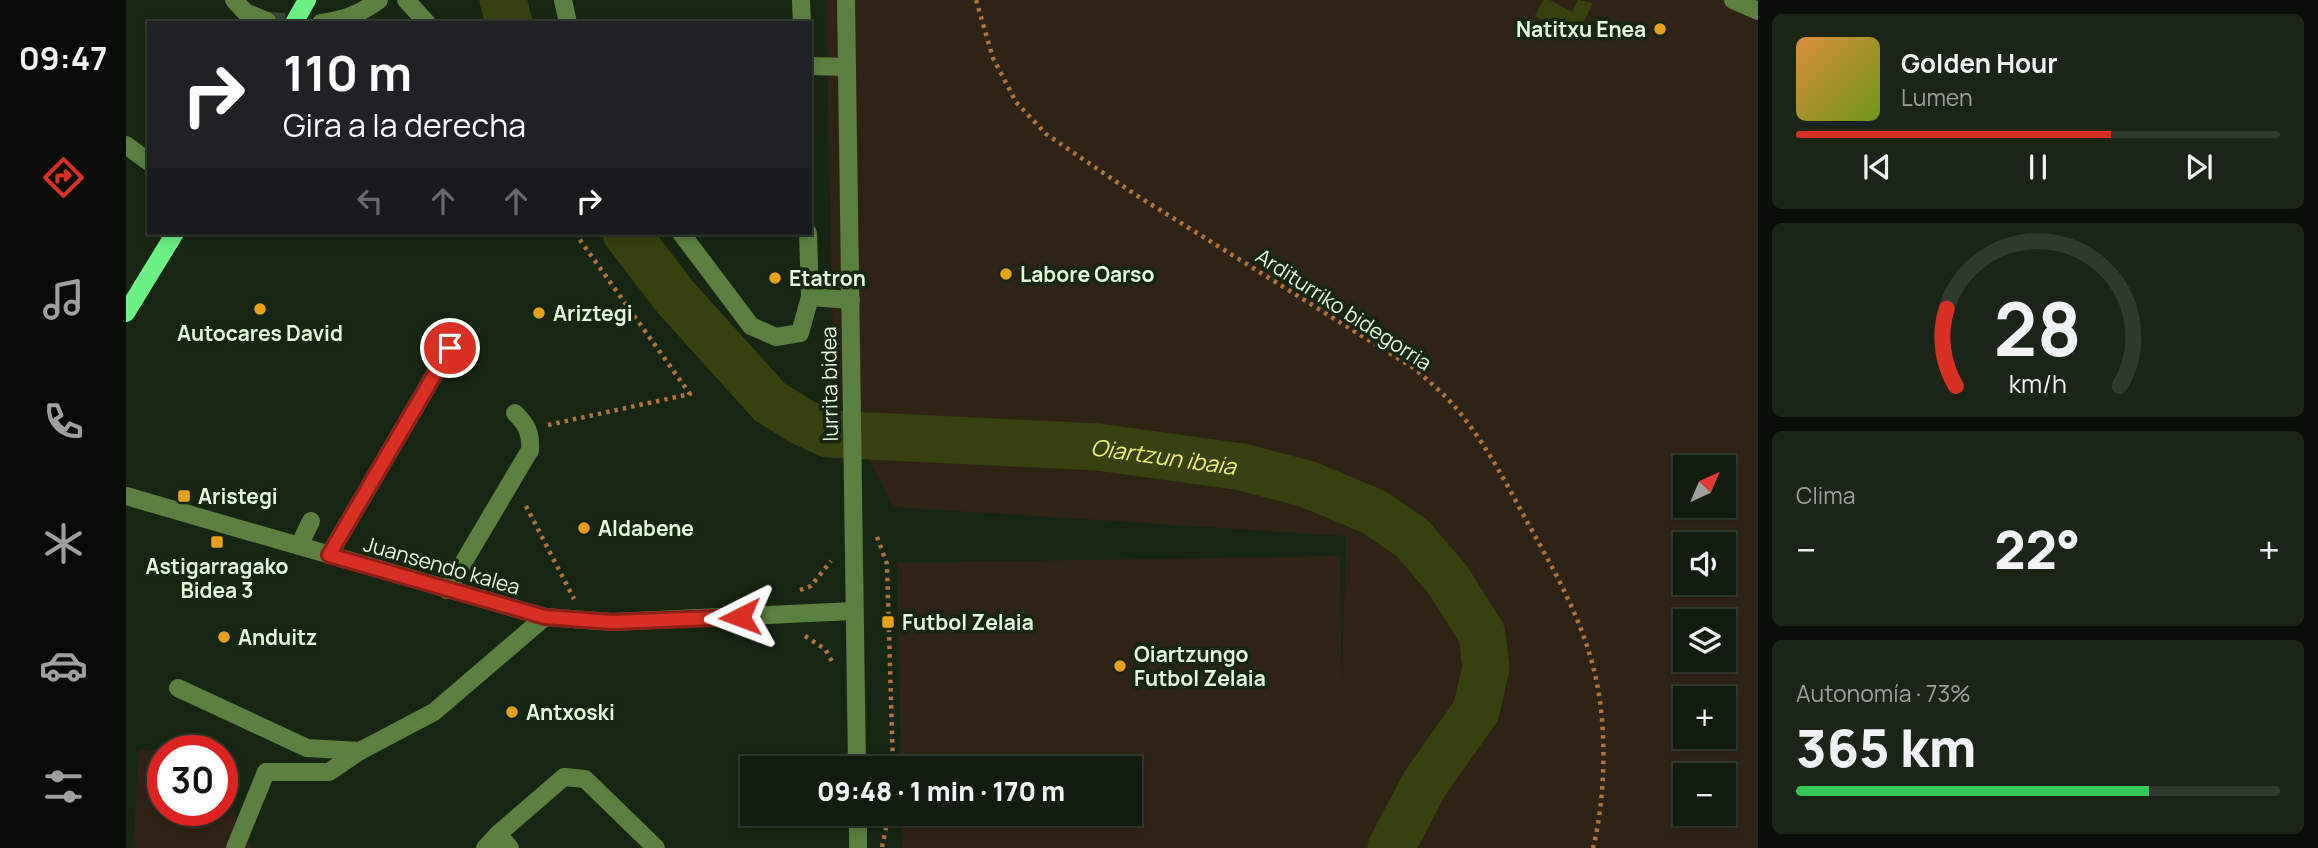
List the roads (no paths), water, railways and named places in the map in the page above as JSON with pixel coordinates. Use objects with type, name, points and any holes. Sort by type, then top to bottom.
[{"type":"main road","points":[[295,21],[307,0]]},
{"type":"main road","points":[[126,313],[174,235]]},
{"type":"street","points":[[234,0],[245,12],[265,21]]},
{"type":"street","points":[[341,21],[362,13],[379,0]]},
{"type":"street","points":[[405,0],[424,21]]},
{"type":"street","points":[[564,0],[568,21]]},
{"type":"street","points":[[802,0],[802,21]]},
{"type":"street","name":"Iurrita bidea","points":[[846,0],[856,756]]},
{"type":"street","points":[[1733,0],[1758,11]]},
{"type":"street","points":[[812,66],[847,67]]},
{"type":"street","points":[[126,145],[147,161]]},
{"type":"street","points":[[683,235],[751,326],[776,337],[800,333],[810,297],[808,235]]},
{"type":"street","points":[[810,297],[851,300]]},
{"type":"street","points":[[329,555],[450,348]]},
{"type":"street","points":[[447,590],[530,450],[530,435],[515,413]]},
{"type":"street","name":"Juansendo kalea","points":[[126,496],[545,617],[612,622],[854,611]]},
{"type":"street","points":[[299,547],[310,521]]},
{"type":"street","points":[[235,848],[266,772],[329,772],[360,751],[434,712],[545,617]]},
{"type":"street","points":[[178,688],[307,748],[360,751]]},
{"type":"street","points":[[485,848],[504,841],[564,777],[585,779],[656,848]]},
{"type":"street","points":[[858,826],[858,848]]},
{"type":"waterway","name":"Oiartzun ibaia","points":[[503,0],[508,21]]},
{"type":"waterway","name":"Oiartzun ibaia","points":[[628,235],[676,298],[770,402],[828,434],[1098,447],[1242,467],[1307,484],[1374,512],[1412,538],[1448,580],[1482,634],[1486,668],[1476,711],[1425,783],[1391,848]]},
{"type":"place","name":"Natitxu Enea","points":[[1660,29]]},
{"type":"place","name":"Labore Oarso","points":[[1006,274]]},
{"type":"place","name":"Etatron","points":[[775,278]]},
{"type":"place","name":"Autocares David","points":[[260,309]]},
{"type":"place","name":"Ariztegi","points":[[539,313]]},
{"type":"place","name":"Aristegi","points":[[184,496]]},
{"type":"place","name":"Aldabene","points":[[584,528]]},
{"type":"place","name":"Astigarragako Bidea 3","points":[[217,542]]},
{"type":"place","name":"Futbol Zelaia","points":[[888,622]]},
{"type":"place","name":"Anduitz","points":[[224,637]]},
{"type":"place","name":"Oiartzungo Futbol Zelaia","points":[[1120,666]]},
{"type":"place","name":"Antxoski","points":[[512,712]]}]
